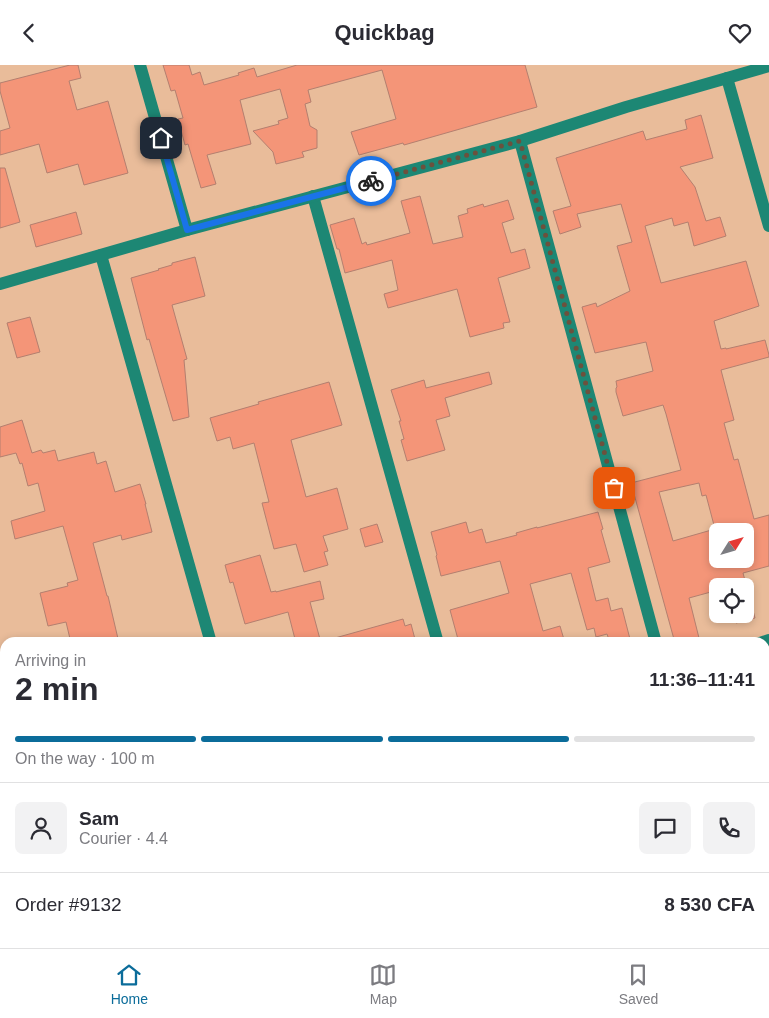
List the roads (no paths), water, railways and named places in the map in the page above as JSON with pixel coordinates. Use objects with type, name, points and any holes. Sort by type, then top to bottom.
[{"type":"street","points":[[140,65],[187,230]]},
{"type":"street","points":[[0,284],[187,230],[520,141],[626,107],[769,67]]},
{"type":"street","points":[[727,78],[769,226]]},
{"type":"street","points":[[520,141],[654,637]]},
{"type":"street","points":[[313,196],[436,637]]},
{"type":"street","points":[[101,255],[209,637]]}]
